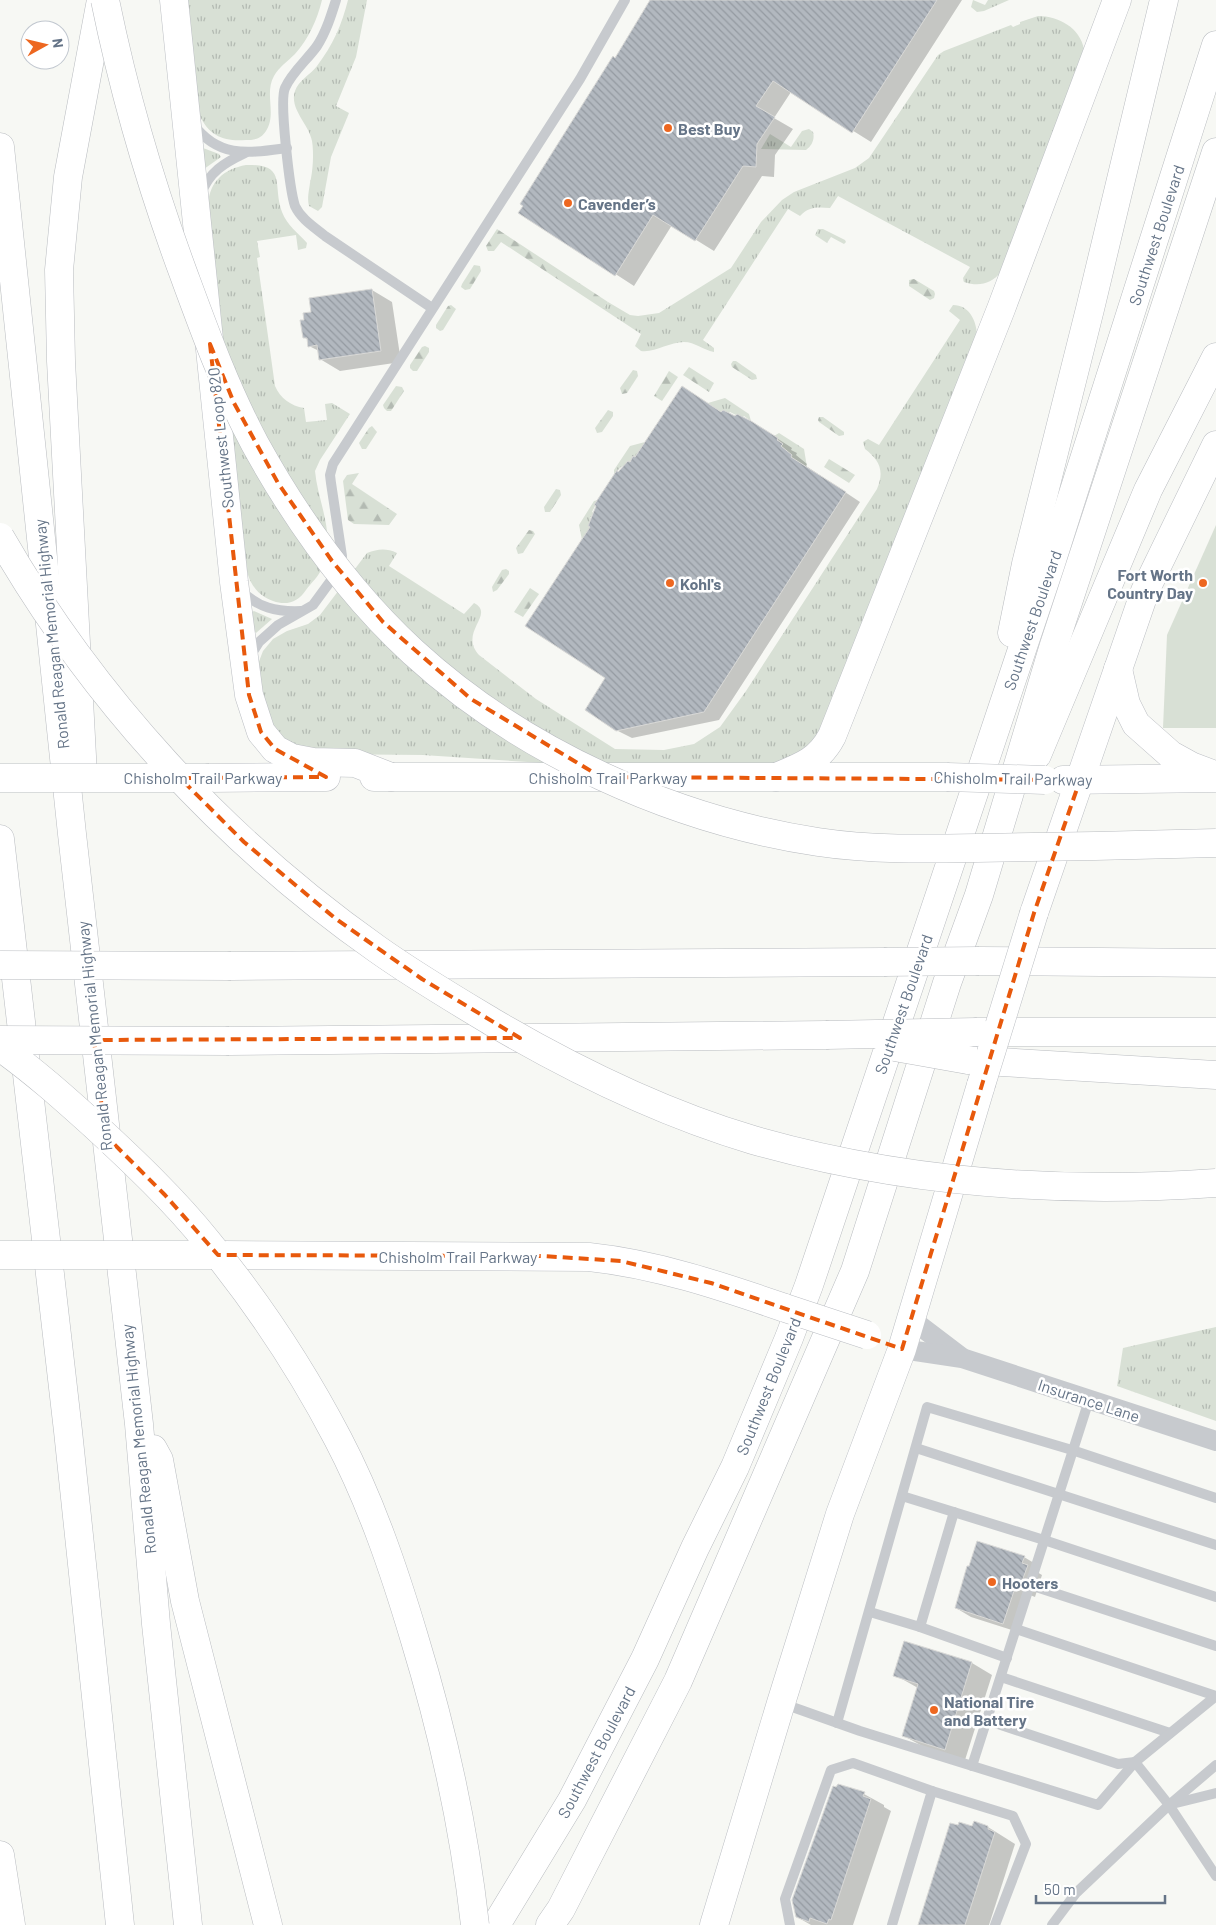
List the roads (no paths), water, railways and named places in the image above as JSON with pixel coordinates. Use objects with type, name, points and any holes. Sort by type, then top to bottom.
[{"type":"main road","points":[[72,834],[84,791],[60,361],[59,270],[68,177],[102,0]]},
{"type":"main road","points":[[106,0],[119,62],[150,175],[198,313],[234,403],[273,474],[304,524],[338,569],[383,622],[439,675],[497,718],[591,771],[629,788],[700,815],[773,833],[818,842],[879,848],[1024,848],[1216,844]]},
{"type":"main road","name":"Southwest Loop 820","points":[[174,0],[234,582],[244,667],[254,714],[261,732],[275,749],[292,758],[313,762],[355,763],[391,777]]},
{"type":"main road","points":[[776,777],[808,763],[818,756],[826,748],[832,736],[1001,308],[1117,0]]},
{"type":"main road","points":[[989,745],[1026,564],[1090,309],[1164,0]]},
{"type":"main road","name":"Southwest Boulevard","points":[[496,1925],[572,1800],[645,1659],[695,1548],[735,1467],[809,1285],[1051,563],[1216,45]]},
{"type":"main road","name":"Ronald Reagan Memorial Highway","points":[[0,147],[72,834],[139,1424],[156,1624],[188,1925]]},
{"type":"main road","name":"Southwest Boulevard","points":[[550,1925],[561,1909],[678,1681],[855,1271],[947,983],[979,895],[1054,646],[1216,152]]},
{"type":"main road","points":[[979,895],[1148,490],[1216,357]]},
{"type":"main road","points":[[714,1925],[840,1514],[902,1349],[1034,913],[1145,591],[1216,445]]},
{"type":"main road","points":[[0,538],[64,637],[108,695],[169,766],[244,842],[292,884],[376,949],[542,1051],[610,1085],[662,1108],[710,1126],[807,1154],[862,1166],[964,1181],[1016,1184],[1122,1188],[1216,1183]]},
{"type":"main road","points":[[1118,669],[1126,704],[1136,724],[1171,754],[1191,766],[1216,776]]},
{"type":"main road","name":"Chisholm Trail Parkway","points":[[0,778],[948,777],[1080,780],[1216,776]]},
{"type":"main road","points":[[0,840],[68,1431],[120,1925]]},
{"type":"main road","points":[[0,965],[231,966],[980,961],[1216,963]]},
{"type":"main road","points":[[0,1040],[229,1041],[977,1032],[1216,1032]]},
{"type":"main road","points":[[826,1035],[968,1060],[1216,1075]]},
{"type":"main road","points":[[0,1047],[44,1082],[123,1152],[206,1240],[276,1336],[314,1395],[339,1440],[362,1489],[381,1537],[403,1600],[429,1688],[446,1749],[461,1822],[475,1925]]},
{"type":"main road","name":"Chisholm Trail Parkway","points":[[0,1255],[589,1257],[621,1260],[663,1270],[768,1302],[868,1335],[902,1349]]},
{"type":"main road","points":[[139,1424],[159,1460],[185,1601],[268,1925]]},
{"type":"main road","points":[[0,1856],[11,1925]]},
{"type":"street","name":"Insurance Lane","points":[[911,1319],[962,1358]]},
{"type":"street","name":"Insurance Lane","points":[[902,1349],[962,1358],[1215,1439]]},
{"type":"lane","points":[[336,0],[323,35],[288,81],[283,92],[282,108],[295,206],[301,215],[325,236],[432,308]]},
{"type":"lane","points":[[244,667],[252,652],[268,634],[278,625],[313,605],[335,575],[342,556],[330,475],[333,464],[592,60],[625,0]]},
{"type":"lane","points":[[186,112],[194,126],[211,142],[221,148],[245,154]]},
{"type":"lane","points":[[196,214],[202,190],[211,175],[229,161],[245,154],[287,148]]},
{"type":"lane","points":[[234,582],[246,595],[266,608],[284,612],[302,612]]},
{"type":"lane","points":[[972,1766],[1089,1400]]},
{"type":"lane","points":[[838,1723],[927,1407],[1072,1450],[1216,1498]]},
{"type":"lane","points":[[916,1448],[1216,1545]]},
{"type":"lane","points":[[902,1496],[1044,1540],[1216,1597]]},
{"type":"lane","points":[[920,1627],[954,1512]]},
{"type":"lane","points":[[1030,1585],[1216,1646]]},
{"type":"lane","points":[[870,1612],[920,1627],[1007,1658]]},
{"type":"lane","points":[[1016,1630],[1216,1696]]},
{"type":"lane","points":[[1001,1676],[1170,1733]]},
{"type":"lane","points":[[781,1703],[838,1723],[1098,1805],[1135,1762],[1216,1696]]},
{"type":"lane","points":[[986,1720],[1118,1764],[1128,1770]]},
{"type":"lane","points":[[1118,1764],[1135,1762]]},
{"type":"lane","points":[[1135,1762],[1169,1805],[1216,1876]]},
{"type":"lane","points":[[790,1925],[785,1900],[831,1770],[853,1763],[932,1791],[1013,1816],[1026,1844],[995,1925]]},
{"type":"lane","points":[[1052,1925],[1076,1893],[1169,1805],[1216,1765]]},
{"type":"lane","points":[[892,1925],[932,1791]]},
{"type":"lane","points":[[1169,1805],[1216,1794]]},
{"type":"place","name":"Best Buy","points":[[668,128]]},
{"type":"place","name":"Cavender’s","points":[[568,203]]},
{"type":"place","name":"Kohl's","points":[[670,583]]},
{"type":"place","name":"Fort Worth Country Day","points":[[1203,583]]},
{"type":"place","name":"Hooters","points":[[992,1582]]},
{"type":"place","name":"National Tire and Battery","points":[[934,1710]]}]
